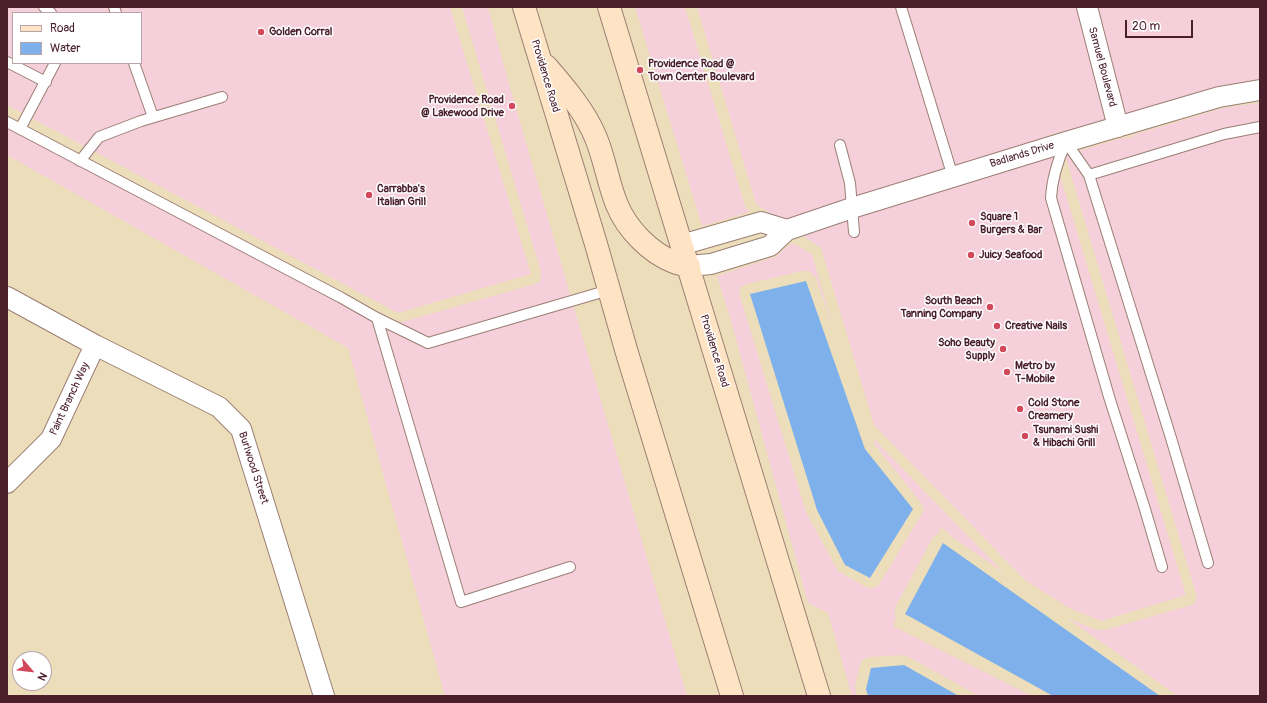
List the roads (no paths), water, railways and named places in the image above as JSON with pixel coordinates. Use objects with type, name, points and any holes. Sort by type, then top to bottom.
[{"type":"main road","name":"Providence Road","points":[[524,7],[629,361],[732,696]]},
{"type":"main road","name":"Providence Road","points":[[609,7],[819,696]]},
{"type":"main road","points":[[541,61],[562,85],[590,124],[596,138],[617,205],[630,226],[646,244],[659,254],[674,262],[689,266]]},
{"type":"street","name":"Samuel Boulevard","points":[[1087,7],[1118,127]]},
{"type":"street","name":"Badlands Drive","points":[[689,266],[711,264],[770,246],[787,230],[852,208],[1066,142],[1219,97],[1260,90]]},
{"type":"street","points":[[681,245],[761,222],[787,230]]},
{"type":"street","name":"Burlwood Street","points":[[7,298],[95,345],[219,407],[241,428],[324,696]]},
{"type":"street","name":"Paint Branch Way","points":[[7,483],[51,439],[95,345]]},
{"type":"lane","points":[[901,7],[953,177]]},
{"type":"lane","points":[[7,62],[46,82]]},
{"type":"lane","points":[[20,129],[55,64]]},
{"type":"lane","points":[[134,64],[153,117]]},
{"type":"lane","points":[[80,160],[99,137],[153,117],[222,97]]},
{"type":"lane","points":[[7,122],[428,343],[609,290]]},
{"type":"lane","points":[[1089,175],[1224,134],[1260,127]]},
{"type":"lane","points":[[1066,142],[1089,175],[1169,430],[1208,564]]},
{"type":"lane","points":[[1066,142],[1056,167],[1052,184],[1051,198],[1110,400],[1162,567]]},
{"type":"lane","points":[[840,145],[850,183],[854,232]]},
{"type":"lane","points":[[378,318],[461,602],[570,567]]},
{"type":"water","points":[[806,281],[865,449],[913,509],[870,578],[845,565],[817,510],[750,294]]},
{"type":"water","points":[[943,543],[1160,696],[1053,696],[905,614]]},
{"type":"water","points":[[904,665],[959,696],[868,696],[866,689],[871,668]]},
{"type":"place","name":"Golden Corral","points":[[261,32]]},
{"type":"place","name":"Providence Road @ Town Center Boulevard","points":[[640,70]]},
{"type":"place","name":"Providence Road @ Lakewood Drive","points":[[512,106]]},
{"type":"place","name":"Carrabba's Italian Grill","points":[[369,195]]},
{"type":"place","name":"Square 1 Burgers & Bar","points":[[972,223]]},
{"type":"place","name":"Juicy Seafood","points":[[971,255]]},
{"type":"place","name":"South Beach Tanning Company","points":[[990,307]]},
{"type":"place","name":"Creative Nails","points":[[997,326]]},
{"type":"place","name":"Soho Beauty Supply","points":[[1003,349]]},
{"type":"place","name":"Metro by T-Mobile","points":[[1007,372]]},
{"type":"place","name":"Cold Stone Creamery","points":[[1020,409]]},
{"type":"place","name":"Tsunami Sushi & Hibachi Grill","points":[[1025,436]]}]
